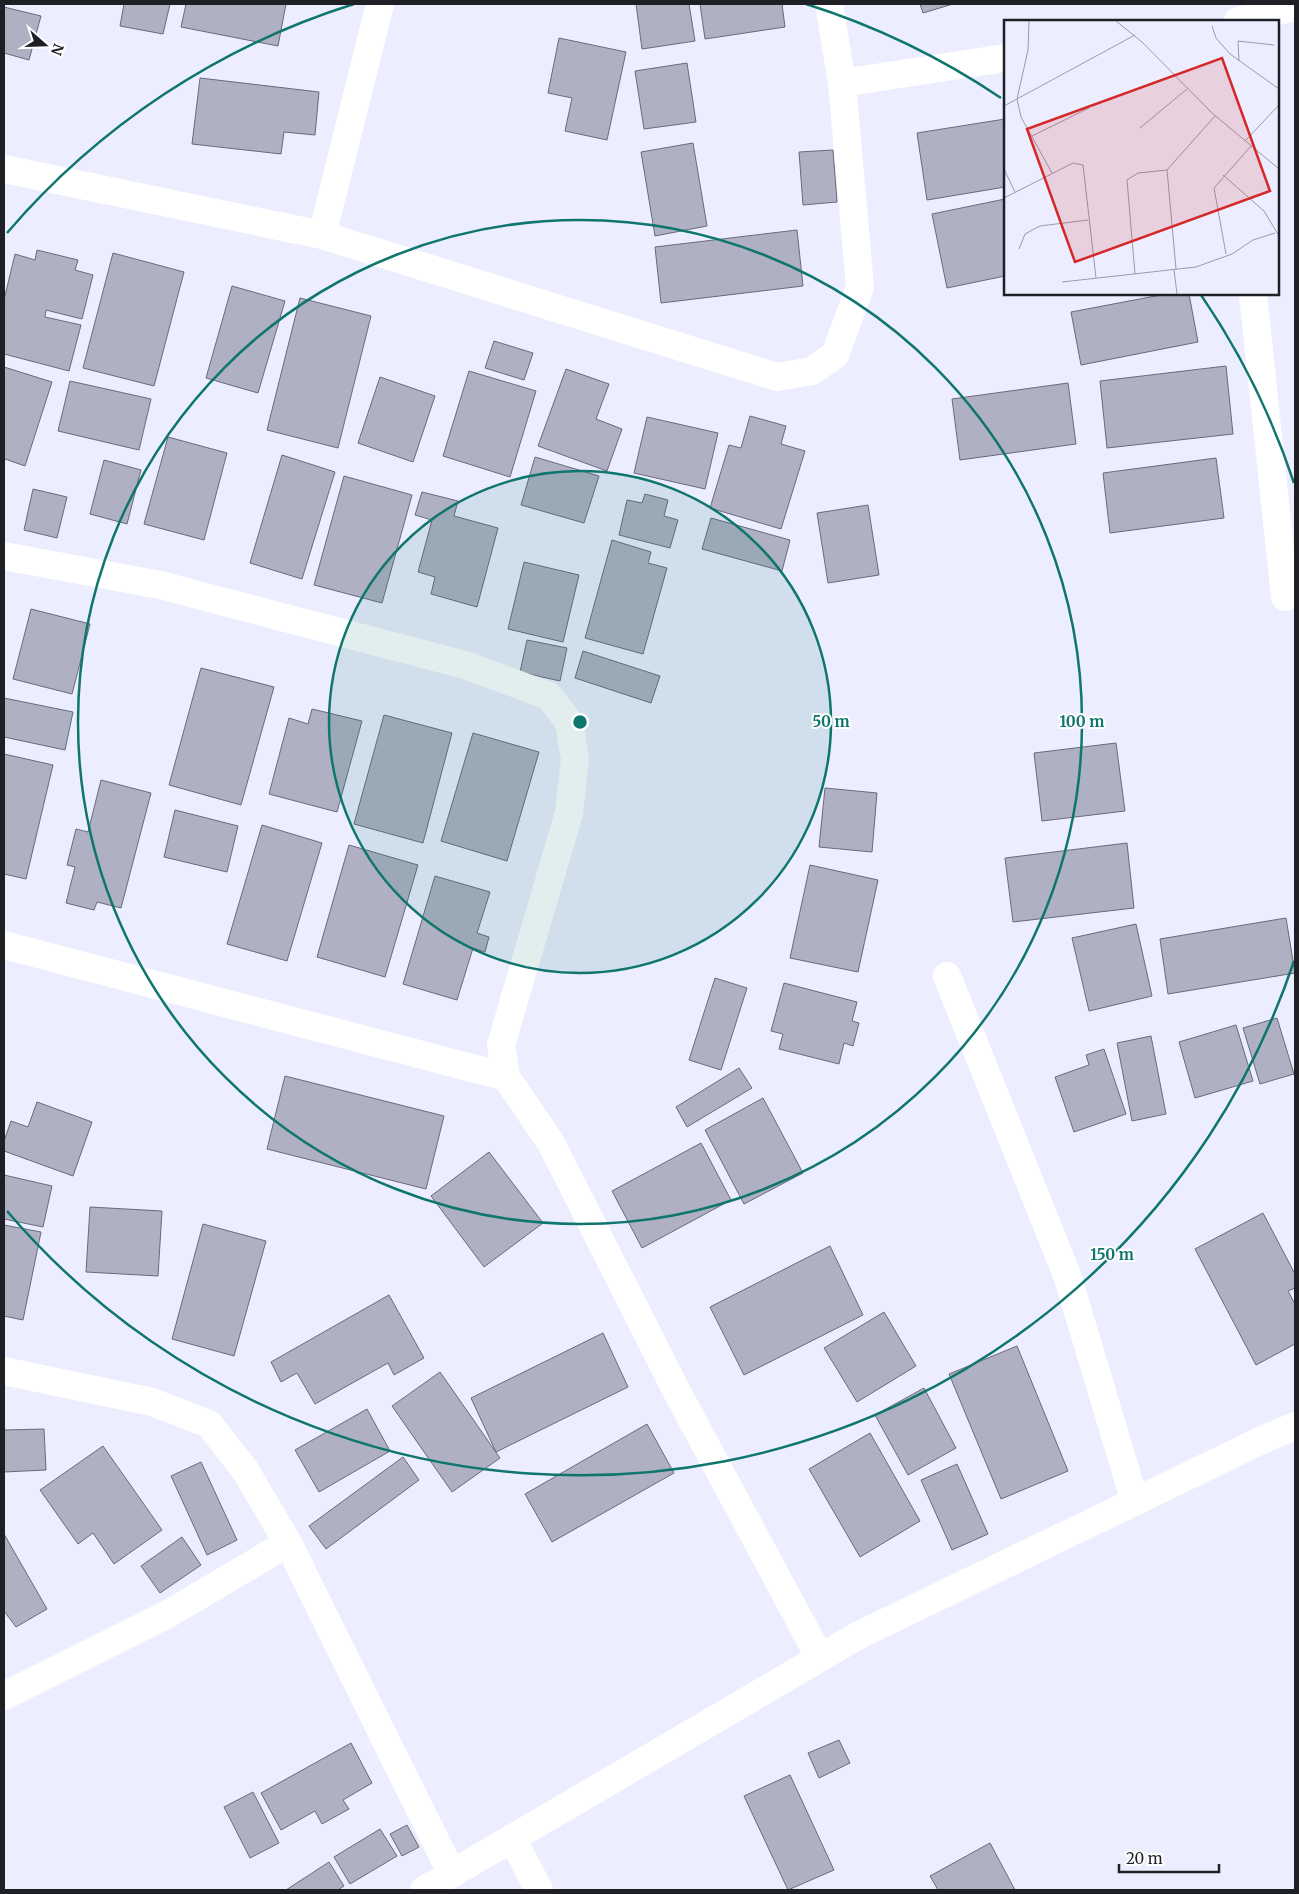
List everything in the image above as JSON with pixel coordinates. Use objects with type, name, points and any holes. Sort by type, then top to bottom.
[{"type":"street","points":[[322,235],[380,4]]},
{"type":"street","points":[[4,169],[322,235],[777,377],[812,371],[835,355],[860,287],[842,83],[829,4]]},
{"type":"street","points":[[1242,20],[1295,7]]},
{"type":"street","points":[[842,83],[1004,58]]},
{"type":"street","points":[[1253,295],[1285,597]]},
{"type":"street","points":[[4,556],[160,585],[465,665],[549,696],[569,722],[575,759],[569,813],[501,1045],[506,1077],[551,1143],[676,1390],[820,1658]]},
{"type":"street","points":[[4,945],[506,1077]]},
{"type":"street","points":[[947,976],[1067,1275],[1135,1502]]},
{"type":"street","points":[[4,1371],[152,1402],[208,1424],[245,1470],[288,1543],[452,1874]]},
{"type":"street","points":[[424,1890],[860,1635],[1295,1426]]},
{"type":"street","points":[[4,1696],[168,1614],[288,1543]]},
{"type":"street","points":[[512,1838],[539,1890]]},
{"type":"building","points":[[124,4],[170,4],[163,34],[120,26]]},
{"type":"building","points":[[186,4],[286,4],[278,46],[181,27]]},
{"type":"building","points":[[636,4],[689,4],[695,41],[642,49]]},
{"type":"building","points":[[700,4],[782,4],[785,27],[705,39]]},
{"type":"building","points":[[920,4],[953,4],[923,13]]},
{"type":"building","points":[[4,7],[41,16],[29,60],[4,53]]},
{"type":"building","points":[[559,38],[626,52],[607,140],[565,131],[572,98],[548,93]]},
{"type":"building","points":[[687,63],[696,122],[644,129],[635,71]]},
{"type":"building","points":[[200,78],[319,92],[315,135],[284,132],[281,154],[192,144]]},
{"type":"building","points":[[1004,119],[1004,187],[927,200],[917,133]]},
{"type":"building","points":[[693,143],[707,226],[655,236],[641,152]]},
{"type":"building","points":[[833,150],[837,202],[803,205],[799,152]]},
{"type":"building","points":[[1004,199],[1004,276],[947,288],[932,214]]},
{"type":"building","points":[[797,230],[803,286],[661,303],[655,247]]},
{"type":"building","points":[[37,250],[78,260],[75,270],[93,275],[82,319],[46,310],[45,317],[81,325],[69,371],[4,354],[4,300],[15,254],[35,260]]},
{"type":"building","points":[[113,253],[184,272],[154,386],[83,368]]},
{"type":"building","points":[[232,286],[285,301],[258,393],[206,378]]},
{"type":"building","points":[[1161,295],[1189,295],[1198,342],[1081,365],[1071,312]]},
{"type":"building","points":[[300,298],[371,316],[338,448],[267,430]]},
{"type":"building","points":[[494,341],[533,353],[524,380],[485,368]]},
{"type":"building","points":[[1226,366],[1233,434],[1107,448],[1100,381]]},
{"type":"building","points":[[4,367],[52,382],[25,466],[5,459],[4,463]]},
{"type":"building","points":[[566,369],[609,384],[596,419],[622,429],[607,471],[538,446]]},
{"type":"building","points":[[469,371],[536,391],[510,477],[443,456]]},
{"type":"building","points":[[380,377],[435,396],[413,462],[358,443]]},
{"type":"building","points":[[70,381],[151,399],[139,450],[58,431]]},
{"type":"building","points":[[1068,383],[1076,444],[960,460],[952,399]]},
{"type":"building","points":[[750,416],[786,426],[781,444],[805,451],[781,529],[710,508],[729,445],[741,448]]},
{"type":"building","points":[[647,417],[718,433],[705,489],[634,473]]},
{"type":"building","points":[[168,437],[227,453],[204,540],[144,524]]},
{"type":"building","points":[[282,455],[335,472],[302,579],[250,563]]},
{"type":"building","points":[[535,457],[599,476],[584,523],[521,505]]},
{"type":"building","points":[[1216,458],[1224,518],[1110,533],[1103,473]]},
{"type":"building","points":[[104,460],[141,470],[127,524],[90,514]]},
{"type":"building","points":[[344,476],[412,495],[382,603],[314,585]]},
{"type":"building","points":[[33,489],[67,497],[57,538],[24,530]]},
{"type":"building","points":[[422,492],[458,501],[454,516],[498,528],[477,607],[431,594],[435,577],[418,572],[432,520],[415,515]]},
{"type":"building","points":[[645,494],[668,500],[664,516],[678,520],[670,548],[619,535],[627,500],[642,503]]},
{"type":"building","points":[[868,505],[879,575],[828,583],[817,513]]},
{"type":"building","points":[[711,518],[790,540],[782,571],[702,549]]},
{"type":"building","points":[[612,540],[651,552],[648,563],[667,568],[643,654],[585,638]]},
{"type":"building","points":[[524,562],[579,575],[563,642],[508,629]]},
{"type":"building","points":[[31,609],[90,624],[72,694],[13,679]]},
{"type":"building","points":[[527,640],[567,648],[560,681],[520,672]]},
{"type":"building","points":[[583,651],[660,676],[651,703],[575,678]]},
{"type":"building","points":[[201,668],[274,687],[241,805],[169,785]]},
{"type":"building","points":[[4,698],[73,712],[65,750],[4,737]]},
{"type":"building","points":[[312,709],[362,721],[337,812],[269,794],[289,718],[308,724]]},
{"type":"building","points":[[384,715],[452,733],[423,843],[354,824]]},
{"type":"building","points":[[473,733],[539,752],[507,861],[441,841]]},
{"type":"building","points":[[1116,743],[1125,811],[1042,821],[1034,753]]},
{"type":"building","points":[[4,754],[53,765],[26,879],[4,874]]},
{"type":"building","points":[[101,780],[151,793],[121,908],[97,902],[94,910],[66,903],[75,867],[67,865],[76,829],[88,832]]},
{"type":"building","points":[[825,788],[877,793],[872,852],[819,847]]},
{"type":"building","points":[[175,810],[238,826],[227,872],[164,857]]},
{"type":"building","points":[[262,825],[322,843],[287,961],[227,944]]},
{"type":"building","points":[[1127,843],[1134,908],[1013,922],[1005,858]]},
{"type":"building","points":[[349,845],[418,865],[385,977],[317,957]]},
{"type":"building","points":[[810,865],[878,880],[858,972],[790,958]]},
{"type":"building","points":[[435,876],[490,892],[477,933],[489,937],[485,952],[473,948],[457,1000],[403,984]]},
{"type":"building","points":[[1286,918],[1295,973],[1168,994],[1160,939]]},
{"type":"building","points":[[1136,924],[1152,996],[1089,1011],[1072,938]]},
{"type":"building","points":[[715,978],[747,988],[721,1070],[689,1060]]},
{"type":"building","points":[[784,983],[857,1002],[852,1021],[859,1023],[853,1046],[844,1043],[839,1064],[779,1049],[783,1034],[771,1031]]},
{"type":"building","points":[[1277,1018],[1294,1074],[1260,1084],[1243,1028]]},
{"type":"building","points":[[1236,1025],[1253,1081],[1195,1098],[1179,1042]]},
{"type":"building","points":[[1151,1036],[1166,1114],[1132,1121],[1117,1043]]},
{"type":"building","points":[[1104,1049],[1126,1114],[1074,1132],[1055,1077],[1089,1065],[1086,1055]]},
{"type":"building","points":[[739,1068],[752,1088],[687,1127],[676,1107]]},
{"type":"building","points":[[285,1076],[444,1116],[426,1189],[267,1149]]},
{"type":"building","points":[[763,1098],[803,1173],[744,1204],[705,1130]]},
{"type":"building","points":[[37,1102],[92,1122],[73,1176],[4,1151],[4,1141],[11,1121],[28,1127]]},
{"type":"building","points":[[701,1143],[731,1200],[642,1248],[612,1191]]},
{"type":"building","points":[[489,1152],[543,1223],[484,1267],[431,1196]]},
{"type":"building","points":[[4,1175],[52,1186],[43,1227],[4,1219]]},
{"type":"building","points":[[90,1207],[162,1211],[158,1276],[86,1272]]},
{"type":"building","points":[[1263,1213],[1295,1274],[1295,1288],[1288,1291],[1295,1304],[1295,1344],[1256,1365],[1195,1249]]},
{"type":"building","points":[[203,1224],[266,1241],[234,1356],[172,1339]]},
{"type":"building","points":[[4,1225],[41,1232],[23,1320],[4,1316]]},
{"type":"building","points":[[830,1246],[863,1315],[744,1375],[710,1307]]},
{"type":"building","points":[[389,1295],[424,1358],[394,1375],[388,1363],[315,1404],[297,1373],[281,1382],[271,1362]]},
{"type":"building","points":[[884,1312],[916,1366],[857,1402],[824,1348]]},
{"type":"building","points":[[603,1333],[628,1387],[496,1452],[471,1398]]},
{"type":"building","points":[[1017,1346],[1068,1471],[1001,1499],[949,1374]]},
{"type":"building","points":[[440,1372],[500,1458],[452,1492],[392,1406]]},
{"type":"building","points":[[924,1388],[956,1448],[908,1475],[875,1415]]},
{"type":"building","points":[[367,1409],[390,1451],[319,1492],[295,1450]]},
{"type":"building","points":[[647,1424],[674,1473],[552,1542],[525,1494]]},
{"type":"building","points":[[44,1429],[46,1470],[4,1472],[4,1430]]},
{"type":"building","points":[[870,1433],[920,1521],[860,1557],[809,1469]]},
{"type":"building","points":[[103,1446],[162,1530],[114,1564],[93,1533],[78,1544],[40,1490]]},
{"type":"building","points":[[403,1457],[419,1480],[326,1549],[309,1526]]},
{"type":"building","points":[[201,1462],[237,1540],[207,1555],[171,1476]]},
{"type":"building","points":[[957,1464],[988,1534],[952,1550],[921,1480]]},
{"type":"building","points":[[4,1534],[47,1609],[16,1627],[4,1611]]},
{"type":"building","points":[[182,1537],[201,1565],[160,1593],[141,1566]]},
{"type":"building","points":[[839,1740],[850,1763],[819,1778],[808,1753]]},
{"type":"building","points":[[351,1743],[372,1783],[343,1800],[349,1809],[322,1824],[315,1811],[281,1830],[261,1793]]},
{"type":"building","points":[[790,1775],[834,1870],[788,1890],[744,1796]]},
{"type":"building","points":[[253,1792],[279,1843],[250,1858],[224,1807]]},
{"type":"building","points":[[407,1825],[419,1847],[402,1856],[390,1834]]},
{"type":"building","points":[[380,1829],[397,1856],[350,1884],[334,1857]]},
{"type":"building","points":[[990,1843],[1015,1890],[938,1890],[930,1876]]},
{"type":"building","points":[[329,1862],[344,1886],[338,1890],[286,1890]]}]
